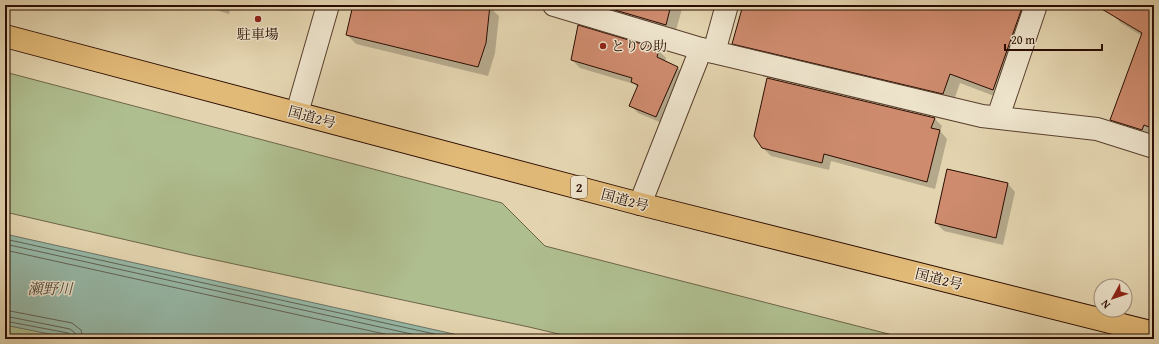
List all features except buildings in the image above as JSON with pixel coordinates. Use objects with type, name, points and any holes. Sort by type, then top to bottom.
[{"type":"highway","name":"国道2号","points":[[5,36],[640,204],[1154,332]]},
{"type":"street","points":[[297,113],[328,5]]},
{"type":"street","points":[[554,5],[707,51],[982,116],[1097,129],[1154,147]]},
{"type":"street","points":[[640,204],[727,5]]},
{"type":"street","points":[[998,117],[1036,5]]},
{"type":"shaded area","points":[[5,72],[502,203],[545,246],[908,339],[580,339],[192,255],[5,212]]},
{"type":"shaded area","points":[[5,325],[68,337],[74,339],[5,339]]},
{"type":"water","name":"瀬野川","points":[[5,234],[476,339],[74,339],[5,325]]},
{"type":"place","name":"駐車場","points":[[258,19]]},
{"type":"place","name":"とりの助","points":[[603,46]]}]
